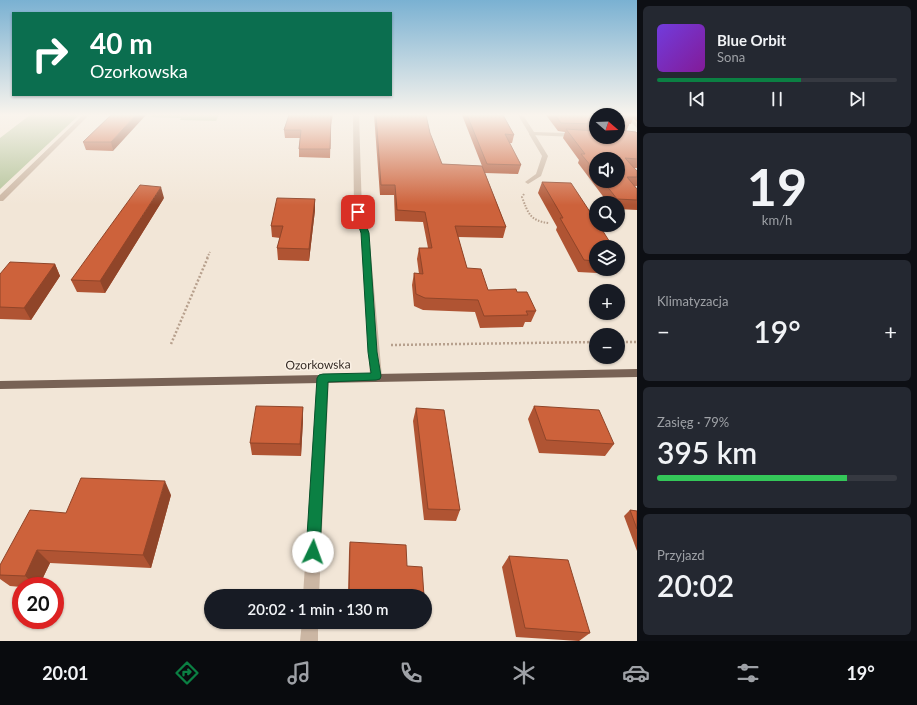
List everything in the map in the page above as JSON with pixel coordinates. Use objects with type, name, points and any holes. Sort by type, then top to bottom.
[{"type":"main road","name":"Ozorkowska","points":[[0,385],[376,376],[637,373]]},
{"type":"street","points":[[0,199],[56,145]]},
{"type":"street","points":[[357,145],[358,212],[365,233],[372,345],[376,376]]},
{"type":"street","points":[[528,182],[539,175],[546,156],[539,145]]},
{"type":"street","points":[[311,589],[323,378]]},
{"type":"street","points":[[309,641],[310,629]]},
{"type":"path","points":[[528,182],[522,197],[530,217],[539,222],[549,223]]},
{"type":"path","points":[[170,344],[210,252]]},
{"type":"path","points":[[372,345],[589,342]]},
{"type":"path","points":[[625,342],[637,342]]},
{"type":"green space","points":[[0,145],[47,145],[0,189]]},
{"type":"building","points":[[299,145],[330,145],[330,149],[299,149]]},
{"type":"building","points":[[378,145],[435,145],[442,164],[482,166],[506,227],[455,226],[467,268],[481,269],[488,290],[516,289],[517,292],[527,292],[536,311],[526,311],[528,315],[484,316],[478,300],[425,298],[416,294],[414,273],[423,274],[419,248],[432,248],[425,212],[397,210],[395,185],[381,185]]},
{"type":"building","points":[[479,145],[511,145],[521,165],[487,164]]},
{"type":"building","points":[[578,145],[637,145],[637,159],[625,158],[625,152],[589,152],[589,164],[581,154],[585,154]]},
{"type":"building","points":[[625,158],[637,171],[637,177],[627,177],[637,189],[637,200],[625,199],[625,196],[615,196],[608,188],[625,188]]},
{"type":"building","points":[[542,182],[571,183],[589,210],[589,232],[603,232],[609,240],[589,240],[589,260],[584,260],[560,218],[563,218]]},
{"type":"building","points":[[140,185],[161,187],[100,281],[71,280]]},
{"type":"building","points":[[277,198],[315,199],[309,249],[277,248],[283,226],[271,226]]},
{"type":"building","points":[[10,262],[55,264],[24,308],[0,307],[0,274]]},
{"type":"building","points":[[256,406],[303,407],[300,444],[250,443]]},
{"type":"building","points":[[534,406],[599,410],[614,444],[546,440]]},
{"type":"building","points":[[416,408],[444,410],[460,510],[428,509]]},
{"type":"building","points":[[81,478],[165,481],[143,555],[37,550],[25,576],[0,575],[0,565],[30,510],[66,513]]},
{"type":"building","points":[[630,510],[637,511],[637,529]]},
{"type":"building","points":[[350,542],[406,545],[407,566],[422,567],[424,589],[349,589]]},
{"type":"building","points":[[509,556],[568,560],[590,633],[525,628]]},
{"type":"route","points":[[313,552],[323,378],[376,376],[365,233],[358,212]]}]
